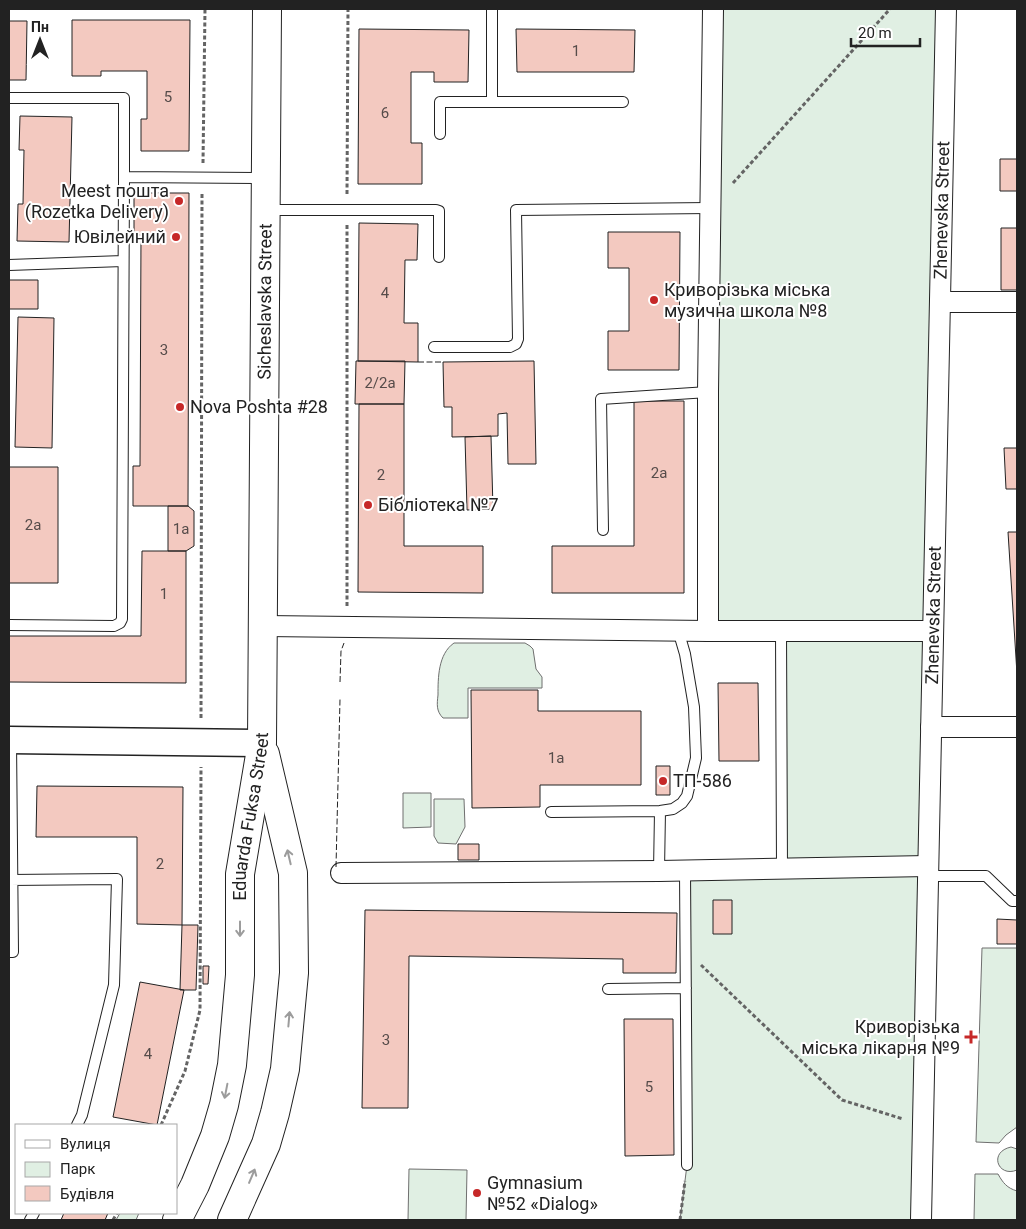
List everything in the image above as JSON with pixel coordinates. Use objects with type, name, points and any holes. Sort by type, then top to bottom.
[{"type":"main road","name":"Sicheslavska Street","points":[[262,743],[267,9]]},
{"type":"main road","name":"Eduarda Fuksa Street","points":[[177,1220],[195,1185],[215,1136],[224,1105],[232,1064],[240,975],[240,874],[262,743]]},
{"type":"main road","name":"Eduarda Fuksa Street","points":[[232,1220],[266,1144],[275,1113],[285,1069],[294,973],[293,873],[262,743]]},
{"type":"street","points":[[708,631],[708,392],[714,9]]},
{"type":"street","name":"Zhenevska Street","points":[[921,1220],[946,9]]},
{"type":"street","points":[[940,302],[1017,302]]},
{"type":"street","points":[[264,626],[708,631],[933,631]]},
{"type":"street","points":[[931,727],[1017,727]]},
{"type":"street","points":[[10,740],[262,743]]},
{"type":"street","points":[[341,873],[782,869],[928,871]]},
{"type":"lane","points":[[492,9],[492,102]]},
{"type":"lane","points":[[9,98],[124,98],[122,618],[120,624],[114,626],[9,626]]},
{"type":"lane","points":[[440,134],[440,102],[622,102]]},
{"type":"lane","points":[[124,178],[266,178]]},
{"type":"lane","points":[[434,347],[510,347],[516,344],[518,339],[516,210],[710,208]]},
{"type":"lane","points":[[266,210],[431,209],[439,211],[439,257]]},
{"type":"lane","points":[[9,265],[123,261]]},
{"type":"lane","points":[[602,530],[601,399],[708,392]]},
{"type":"lane","points":[[551,812],[660,811],[672,809],[682,803],[687,796],[696,758],[694,708],[685,654],[678,630]]},
{"type":"lane","points":[[781,631],[782,869]]},
{"type":"lane","points":[[9,952],[13,952],[10,880],[10,740]]},
{"type":"lane","points":[[659,871],[660,811]]},
{"type":"lane","points":[[684,871],[687,1165]]},
{"type":"lane","points":[[928,871],[986,876],[1012,901],[1017,901]]},
{"type":"lane","points":[[10,880],[117,879],[114,985],[82,1115],[78,1124]]},
{"type":"lane","points":[[608,988],[686,988]]},
{"type":"path","points":[[160,1124],[185,1071],[200,1010],[202,178],[205,9]]},
{"type":"path","points":[[347,627],[348,9]]},
{"type":"path","points":[[710,208],[890,9]]},
{"type":"path","points":[[684,949],[842,1100],[923,1126]]},
{"type":"path","points":[[680,1220],[687,1165]]},
{"type":"green space","points":[[713,9],[946,9],[921,1220],[680,1220],[687,1165],[685,871],[782,869],[781,631],[708,631]]},
{"type":"green space","points":[[454,643],[525,643],[533,649],[536,669],[542,677],[542,688],[468,688],[468,718],[443,718],[439,713],[438,707],[440,667],[445,653]]},
{"type":"green space","points":[[403,793],[431,793],[431,827],[403,828]]},
{"type":"green space","points":[[434,799],[464,799],[465,827],[456,844],[438,843],[434,836]]},
{"type":"green space","points":[[982,948],[1017,948],[1017,1127],[999,1143],[976,1142]]},
{"type":"green space","points":[[1011,1147],[1017,1149],[1017,1170],[1010,1172],[1001,1168],[998,1159],[1004,1150]]},
{"type":"green space","points":[[409,1169],[467,1170],[466,1220],[408,1220]]},
{"type":"green space","points":[[975,1174],[998,1174],[1006,1185],[1017,1191],[1017,1220],[974,1220]]},
{"type":"green space","points":[[119,1214],[139,1214],[136,1220],[116,1220]]},
{"type":"building","points":[[72,20],[190,20],[189,151],[141,151],[141,119],[147,119],[147,71],[101,71],[101,76],[72,76]]},
{"type":"building","points":[[9,21],[27,21],[26,80],[9,80]]},
{"type":"building","points":[[359,29],[469,30],[468,82],[434,82],[434,72],[411,72],[411,143],[422,143],[422,184],[358,184]]},
{"type":"building","points":[[516,29],[635,30],[634,72],[517,72]]},
{"type":"building","points":[[20,116],[72,117],[69,242],[17,241],[18,204],[23,204],[24,150],[19,150]]},
{"type":"building","points":[[1000,159],[1017,159],[1017,191],[1000,191]]},
{"type":"building","points":[[134,193],[189,193],[188,506],[133,506],[133,466],[140,466],[141,235],[134,235]]},
{"type":"building","points":[[359,223],[418,224],[417,260],[405,260],[404,323],[418,323],[418,362],[358,361]]},
{"type":"building","points":[[1001,228],[1017,228],[1017,290],[1001,290]]},
{"type":"building","name":"Криворізька міська музична школа №8","points":[[608,232],[680,232],[679,370],[608,370],[608,331],[629,331],[629,268],[608,268]]},
{"type":"building","points":[[9,280],[38,280],[38,309],[9,309]]},
{"type":"building","points":[[18,317],[54,318],[52,448],[15,447]]},
{"type":"building","points":[[356,361],[405,361],[404,404],[355,404]]},
{"type":"building","points":[[534,361],[536,464],[508,464],[507,413],[498,414],[498,436],[452,437],[452,407],[444,407],[443,362]]},
{"type":"building","points":[[634,401],[684,401],[684,593],[552,593],[552,546],[634,546]]},
{"type":"building","points":[[359,404],[404,404],[404,546],[483,546],[483,593],[358,592]]},
{"type":"building","points":[[491,436],[493,509],[467,510],[465,437]]},
{"type":"building","points":[[1004,448],[1017,448],[1017,489],[1006,489]]},
{"type":"building","points":[[9,467],[58,467],[58,583],[9,583]]},
{"type":"building","points":[[168,506],[188,506],[194,511],[194,546],[186,551],[168,551]]},
{"type":"building","points":[[1008,532],[1017,532],[1017,674]]},
{"type":"building","points":[[142,551],[186,551],[186,683],[9,682],[9,636],[141,636]]},
{"type":"building","points":[[718,683],[758,683],[759,761],[719,761]]},
{"type":"building","points":[[471,690],[538,690],[538,711],[641,711],[641,785],[540,785],[540,807],[472,808]]},
{"type":"building","name":"ТП-586","points":[[656,766],[670,766],[670,795],[656,795]]},
{"type":"building","points":[[37,786],[183,787],[182,925],[137,924],[137,837],[36,837]]},
{"type":"building","points":[[458,844],[479,844],[479,860],[458,860]]},
{"type":"building","points":[[713,900],[732,900],[732,934],[713,934]]},
{"type":"building","points":[[365,910],[677,913],[676,973],[623,973],[623,959],[409,956],[408,1108],[362,1108]]},
{"type":"building","points":[[997,919],[1017,920],[1017,944],[997,944]]},
{"type":"building","points":[[182,925],[198,925],[196,990],[180,990]]},
{"type":"building","points":[[203,966],[209,966],[208,984],[203,984]]},
{"type":"building","points":[[140,982],[184,990],[157,1124],[113,1117]]},
{"type":"building","points":[[624,1019],[673,1019],[674,1155],[625,1156]]},
{"type":"building","points":[[64,1214],[108,1214],[105,1220],[61,1220]]},
{"type":"fence","points":[[418,362],[443,362]]},
{"type":"fence","points":[[340,682],[341,651],[344,643]]},
{"type":"fence","points":[[336,867],[340,699]]},
{"type":"place","name":"Meest пошта (Rozetka Delivery)","points":[[179,201]]},
{"type":"place","name":"Ювілейний","points":[[176,237]]},
{"type":"place","name":"Криворізька міська музична школа №8","points":[[654,300]]},
{"type":"place","name":"Nova Poshta #28","points":[[180,407]]},
{"type":"place","name":"Бібліотека №7","points":[[368,505]]},
{"type":"place","name":"ТП-586","points":[[663,781]]},
{"type":"place","name":"Криворізька міська лікарня №9","points":[[971,1037]]},
{"type":"place","name":"Gymnasium №52 «Dialog»","points":[[477,1193]]}]
